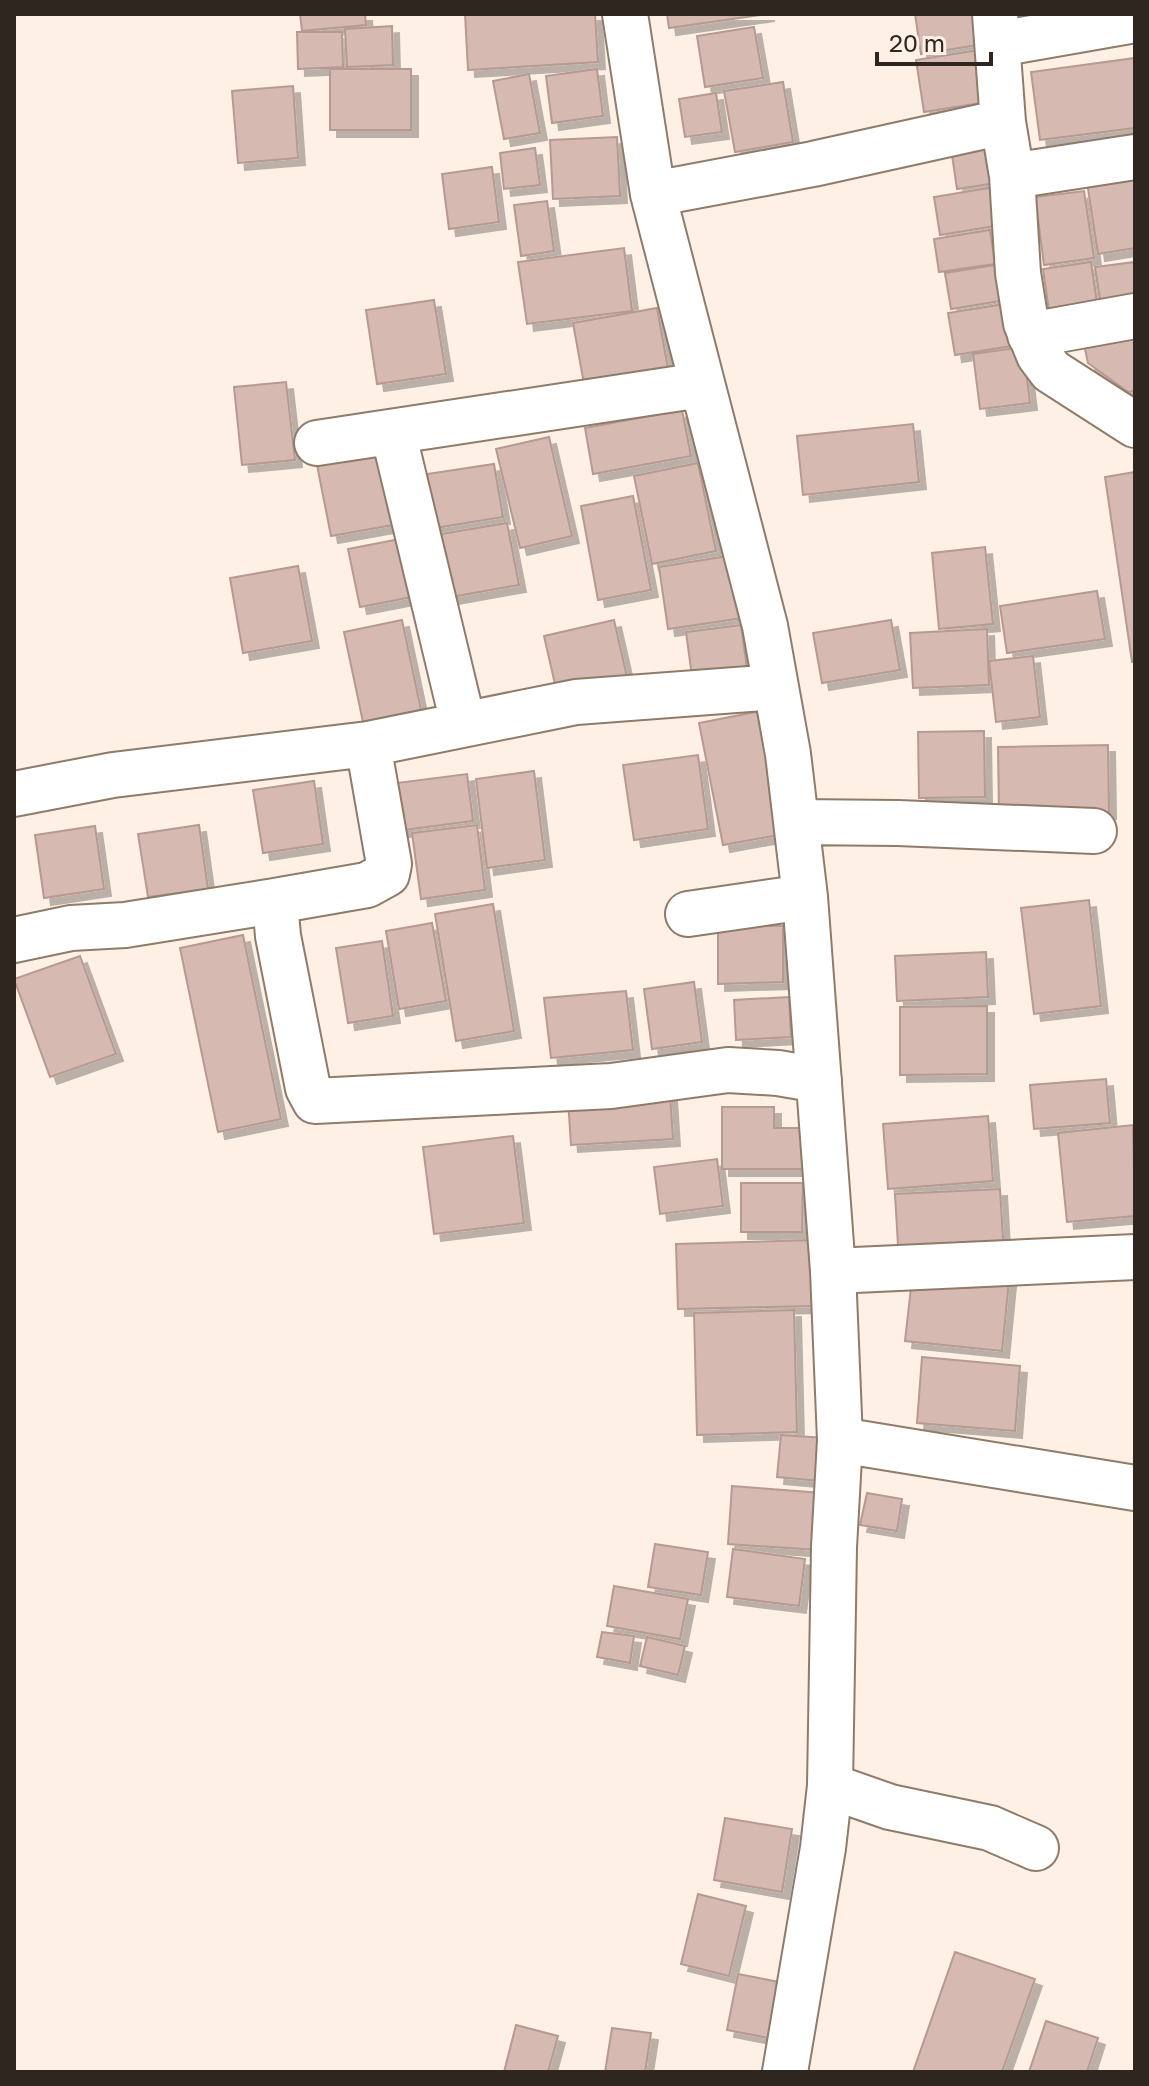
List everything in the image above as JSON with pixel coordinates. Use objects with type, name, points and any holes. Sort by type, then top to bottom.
[{"type":"street","points":[[625,14],[653,194],[765,626],[788,754],[805,897],[833,1271],[840,1440],[834,1547],[830,1786],[823,1848],[785,2072]]},
{"type":"street","points":[[1135,20],[997,29],[1018,273],[1022,307],[1030,335],[1051,371],[1135,425]]},
{"type":"street","points":[[653,194],[813,164],[1003,122]]},
{"type":"street","points":[[1012,176],[1135,157]]},
{"type":"street","points":[[1030,335],[1135,316]]},
{"type":"street","points":[[317,443],[701,385]]},
{"type":"street","points":[[393,432],[463,723]]},
{"type":"street","points":[[14,794],[113,775],[368,744],[576,702],[776,687]]},
{"type":"street","points":[[14,940],[71,928],[125,925],[367,885],[387,874],[389,864],[368,744]]},
{"type":"street","points":[[796,822],[1094,831]]},
{"type":"street","points":[[688,914],[805,897]]},
{"type":"street","points":[[275,901],[278,936],[308,1088],[315,1101],[611,1086],[728,1070],[778,1073],[819,1080]]},
{"type":"street","points":[[833,1271],[1135,1257]]},
{"type":"street","points":[[840,1440],[1135,1488]]},
{"type":"street","points":[[830,1786],[890,1807],[990,1828],[1036,1848]]},
{"type":"building","points":[[300,14],[365,14],[366,25],[302,31]]},
{"type":"building","points":[[465,14],[595,14],[598,62],[468,70]]},
{"type":"building","points":[[667,14],[768,14],[669,28]]},
{"type":"building","points":[[915,14],[987,14],[991,43],[921,54]]},
{"type":"building","points":[[392,26],[393,65],[347,67],[345,29]]},
{"type":"building","points":[[754,27],[763,78],[705,87],[697,36]]},
{"type":"building","points":[[297,32],[342,32],[343,67],[298,69]]},
{"type":"building","points":[[979,50],[987,102],[924,112],[916,60]]},
{"type":"building","points":[[1135,58],[1135,128],[1040,140],[1031,72]]},
{"type":"building","points":[[330,69],[411,69],[411,130],[330,130]]},
{"type":"building","points":[[597,69],[603,116],[552,123],[546,76]]},
{"type":"building","points":[[529,74],[540,133],[504,139],[493,81]]},
{"type":"building","points":[[783,82],[793,142],[735,152],[724,91]]},
{"type":"building","points":[[293,86],[298,158],[238,163],[232,91]]},
{"type":"building","points":[[716,93],[722,132],[685,137],[679,99]]},
{"type":"building","points":[[617,137],[620,196],[553,199],[550,140]]},
{"type":"building","points":[[1004,141],[1009,181],[957,189],[951,148]]},
{"type":"building","points":[[535,148],[540,185],[504,189],[500,153]]},
{"type":"building","points":[[492,167],[499,222],[449,229],[442,174]]},
{"type":"building","points":[[1135,174],[1135,248],[1098,254],[1087,182]]},
{"type":"building","points":[[1001,186],[1007,224],[940,235],[934,197]]},
{"type":"building","points":[[1084,191],[1094,258],[1044,265],[1035,197]]},
{"type":"building","points":[[547,201],[554,251],[521,256],[514,205]]},
{"type":"building","points":[[990,230],[995,264],[939,272],[934,239]]},
{"type":"building","points":[[624,248],[632,311],[527,324],[518,262]]},
{"type":"building","points":[[1091,262],[1099,317],[1051,325],[1043,269]]},
{"type":"building","points":[[1135,262],[1135,313],[1103,318],[1095,267]]},
{"type":"building","points":[[1001,264],[1006,300],[951,309],[945,273]]},
{"type":"building","points":[[434,300],[446,374],[377,384],[366,310]]},
{"type":"building","points":[[1011,303],[1018,345],[955,355],[948,313]]},
{"type":"building","points":[[657,308],[670,379],[586,395],[573,323]]},
{"type":"building","points":[[1135,328],[1135,391],[1128,392],[1088,363],[1082,335]]},
{"type":"building","points":[[1023,347],[1030,403],[980,409],[973,354]]},
{"type":"building","points":[[286,382],[295,460],[242,465],[234,387]]},
{"type":"building","points":[[682,410],[691,456],[593,474],[585,428]]},
{"type":"building","points":[[913,424],[919,482],[803,495],[797,436]]},
{"type":"building","points":[[549,437],[572,536],[520,548],[496,449]]},
{"type":"building","points":[[379,454],[393,525],[331,536],[317,465]]},
{"type":"building","points":[[698,463],[716,551],[652,564],[634,476]]},
{"type":"building","points":[[494,464],[503,517],[435,528],[427,474]]},
{"type":"building","points":[[1135,472],[1135,661],[1132,662],[1105,477]]},
{"type":"building","points":[[633,496],[651,590],[598,600],[581,506]]},
{"type":"building","points":[[507,523],[519,585],[451,597],[441,534]]},
{"type":"building","points":[[400,539],[412,597],[360,607],[348,549]]},
{"type":"building","points":[[985,547],[993,624],[939,629],[932,553]]},
{"type":"building","points":[[734,555],[743,618],[668,629],[659,567]]},
{"type":"building","points":[[298,566],[312,641],[243,653],[230,578]]},
{"type":"building","points":[[1097,591],[1105,639],[1007,653],[1000,606]]},
{"type":"building","points":[[402,620],[421,710],[363,722],[344,632]]},
{"type":"building","points":[[614,620],[627,677],[557,693],[544,636]]},
{"type":"building","points":[[891,620],[900,670],[822,683],[813,633]]},
{"type":"building","points":[[741,625],[749,683],[694,691],[686,632]]},
{"type":"building","points":[[987,629],[989,685],[913,688],[910,633]]},
{"type":"building","points":[[1033,656],[1040,717],[996,722],[989,661]]},
{"type":"building","points":[[761,711],[784,834],[723,845],[699,723]]},
{"type":"building","points":[[984,731],[985,797],[919,798],[918,732]]},
{"type":"building","points":[[1108,745],[1109,812],[999,814],[998,747]]},
{"type":"building","points":[[698,755],[708,829],[634,840],[623,765]]},
{"type":"building","points":[[534,771],[545,860],[487,868],[476,779]]},
{"type":"building","points":[[467,774],[473,821],[396,831],[389,784]]},
{"type":"building","points":[[314,781],[323,844],[263,853],[253,790]]},
{"type":"building","points":[[199,825],[208,889],[148,897],[138,834]]},
{"type":"building","points":[[477,825],[485,890],[421,899],[412,833]]},
{"type":"building","points":[[95,826],[104,889],[44,898],[35,835]]},
{"type":"building","points":[[1089,900],[1101,1006],[1034,1014],[1021,908]]},
{"type":"building","points":[[493,904],[514,1031],[456,1041],[435,914]]},
{"type":"building","points":[[432,923],[446,1001],[399,1009],[386,931]]},
{"type":"building","points":[[718,926],[783,926],[783,982],[718,984]]},
{"type":"building","points":[[243,935],[281,1119],[218,1132],[180,948]]},
{"type":"building","points":[[382,941],[393,1016],[348,1023],[336,948]]},
{"type":"building","points":[[986,952],[988,997],[897,1001],[895,956]]},
{"type":"building","points":[[80,956],[116,1054],[50,1077],[14,979]]},
{"type":"building","points":[[694,982],[702,1042],[652,1049],[644,989]]},
{"type":"building","points":[[626,991],[633,1050],[551,1058],[544,998]]},
{"type":"building","points":[[789,997],[791,1037],[736,1040],[734,1000]]},
{"type":"building","points":[[987,1006],[987,1074],[900,1075],[900,1007]]},
{"type":"building","points":[[1106,1079],[1110,1123],[1034,1129],[1030,1085]]},
{"type":"building","points":[[670,1094],[673,1139],[571,1145],[568,1100]]},
{"type":"building","points":[[722,1107],[774,1107],[774,1128],[812,1128],[812,1169],[722,1169]]},
{"type":"building","points":[[988,1116],[993,1181],[888,1189],[883,1124]]},
{"type":"building","points":[[1133,1125],[1135,1216],[1067,1222],[1058,1133]]},
{"type":"building","points":[[513,1136],[524,1223],[434,1234],[423,1147]]},
{"type":"building","points":[[717,1159],[723,1206],[660,1214],[654,1167]]},
{"type":"building","points":[[741,1183],[803,1183],[802,1232],[741,1232]]},
{"type":"building","points":[[1000,1189],[1004,1256],[899,1262],[895,1194]]},
{"type":"building","points":[[813,1240],[814,1306],[678,1309],[676,1244]]},
{"type":"building","points":[[913,1270],[1009,1280],[1002,1351],[905,1341]]},
{"type":"building","points":[[794,1310],[797,1432],[697,1435],[694,1313]]},
{"type":"building","points":[[922,1357],[1020,1366],[1015,1431],[917,1423]]},
{"type":"building","points":[[781,1435],[825,1438],[821,1481],[777,1477]]},
{"type":"building","points":[[732,1486],[822,1493],[818,1550],[728,1544]]},
{"type":"building","points":[[867,1493],[902,1499],[897,1531],[860,1525]]},
{"type":"building","points":[[655,1544],[708,1552],[701,1595],[648,1587]]},
{"type":"building","points":[[733,1549],[805,1559],[799,1606],[727,1597]]},
{"type":"building","points":[[614,1586],[688,1599],[680,1639],[607,1626]]},
{"type":"building","points":[[602,1632],[634,1636],[630,1663],[597,1657]]},
{"type":"building","points":[[647,1637],[685,1646],[678,1675],[640,1666]]},
{"type":"building","points":[[725,1818],[792,1829],[782,1892],[714,1880]]},
{"type":"building","points":[[698,1894],[746,1906],[729,1976],[681,1964]]},
{"type":"building","points":[[955,1952],[1035,1979],[1002,2072],[913,2072]]},
{"type":"building","points":[[738,1974],[789,1984],[779,2040],[727,2030]]},
{"type":"building","points":[[1046,2021],[1098,2038],[1087,2072],[1029,2072]]},
{"type":"building","points":[[516,2025],[558,2036],[548,2072],[504,2072]]},
{"type":"building","points":[[612,2028],[651,2033],[645,2072],[605,2072]]}]
